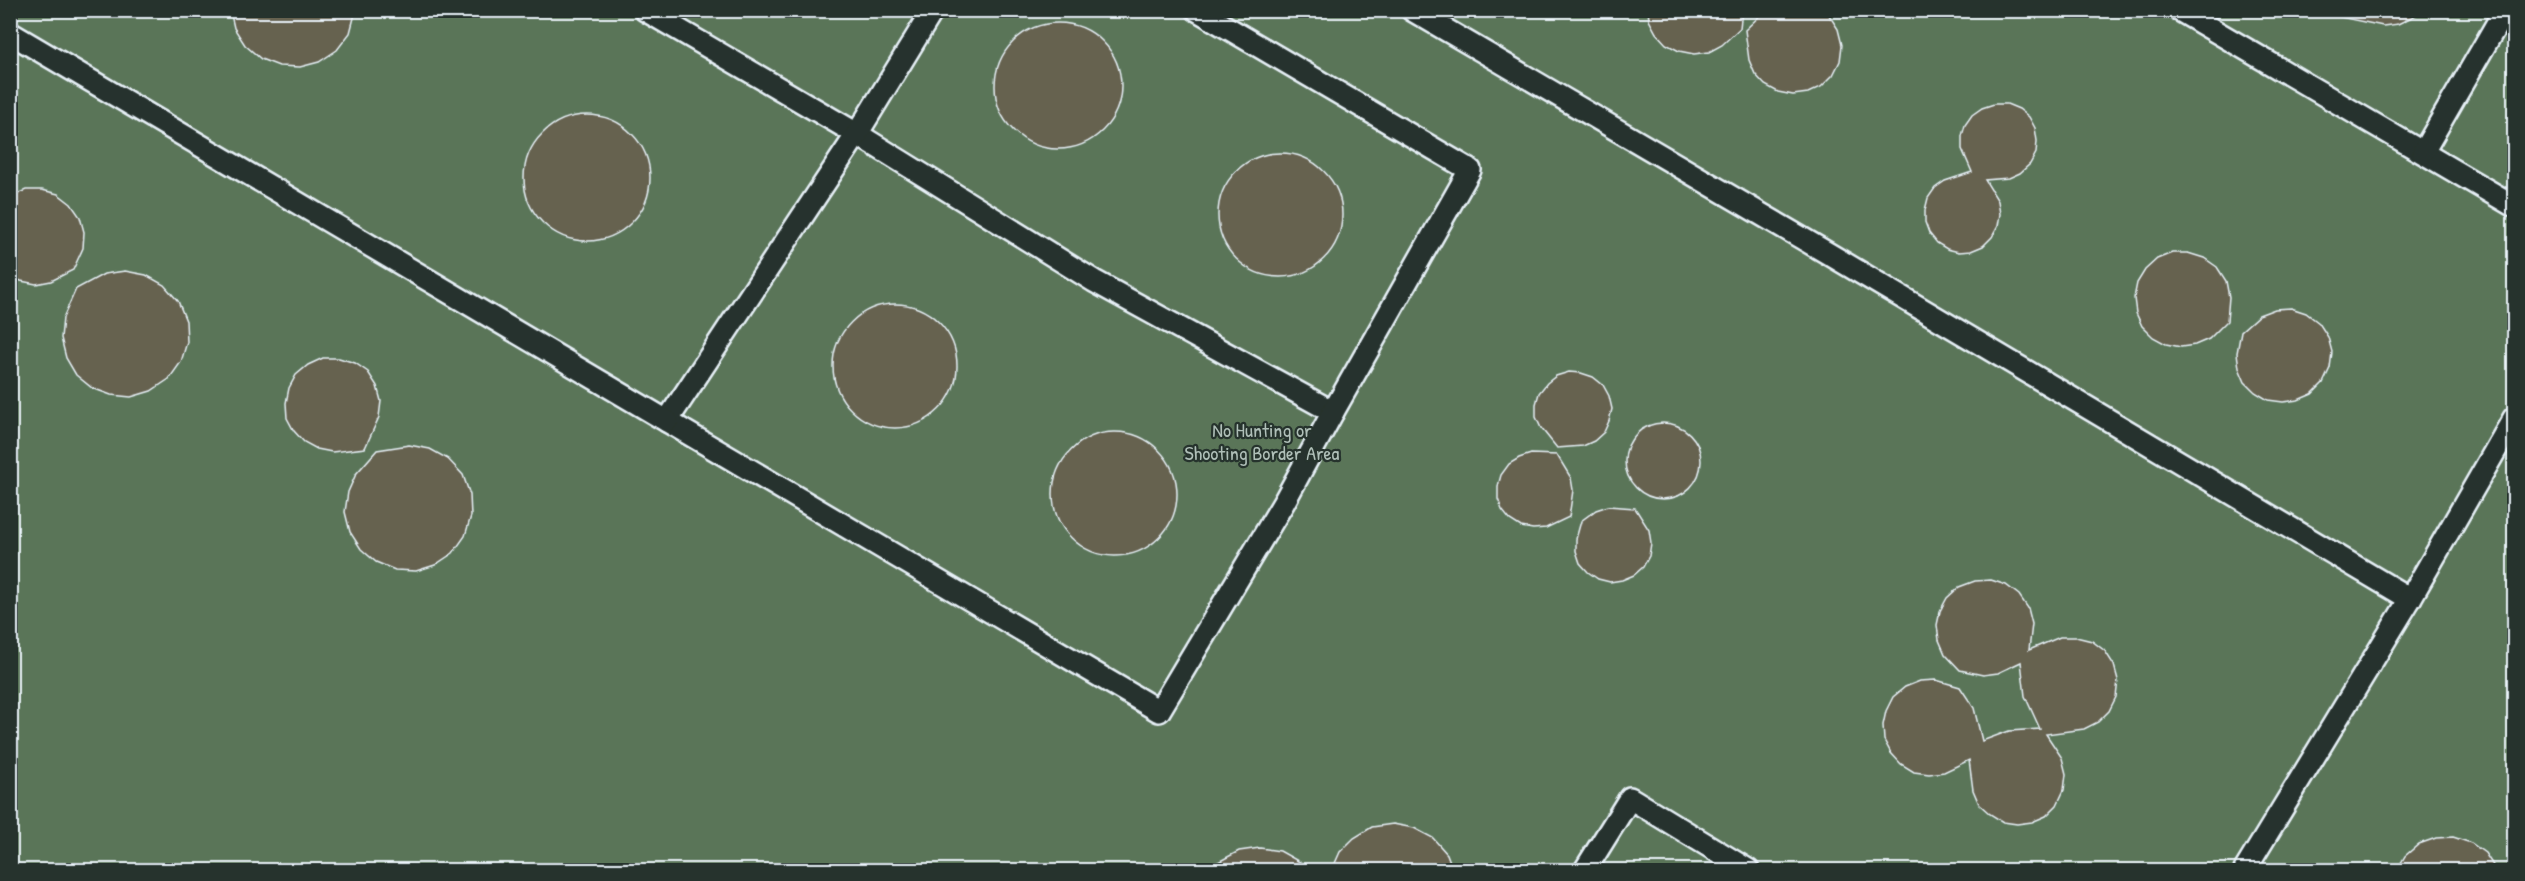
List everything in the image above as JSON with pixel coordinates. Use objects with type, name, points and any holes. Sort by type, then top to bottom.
[{"type":"street","points":[[645,10],[857,134],[1094,281],[1333,412]]},
{"type":"street","points":[[667,421],[857,134],[933,10]]},
{"type":"street","points":[[10,33],[1159,711],[1284,502],[1470,170],[1197,10]]},
{"type":"street","points":[[1412,10],[1829,254],[2410,599]]},
{"type":"street","points":[[2179,10],[2514,206]]},
{"type":"street","points":[[2423,152],[2505,10]]},
{"type":"street","points":[[2245,870],[2410,599],[2514,418]]},
{"type":"street","points":[[1586,870],[1630,798],[1748,870]]},
{"type":"green space","name":"No Hunting or Shooting Border Area","points":[[11,11],[2514,11],[2514,870],[11,870]]},
{"type":"building","points":[[230,10],[356,10],[350,33],[337,50],[319,62],[300,67],[279,66],[261,59],[245,45],[234,28]]},
{"type":"building","points":[[1648,10],[1742,10],[1740,28],[1722,45],[1709,52],[1694,54],[1679,51],[1666,44],[1656,33],[1649,20]]},
{"type":"building","points":[[1766,10],[1822,10],[1829,15],[1838,29],[1842,45],[1840,61],[1833,75],[1821,87],[1808,93],[1793,95],[1778,92],[1765,85],[1755,74],[1749,60],[1745,30]]},
{"type":"building","points":[[2340,10],[2426,10],[2398,24],[2383,26],[2340,17]]},
{"type":"building","points":[[1058,23],[1082,28],[1102,42],[1116,62],[1121,86],[1116,110],[1102,130],[1082,144],[1058,149],[1034,144],[1014,130],[1000,110],[995,86],[1000,62],[1014,42],[1034,28]]},
{"type":"building","points":[[1994,104],[2007,104],[2019,109],[2029,117],[2035,128],[2036,153],[2030,164],[2020,173],[2009,178],[1985,180],[1998,201],[2000,214],[1998,226],[1992,237],[1983,246],[1971,251],[1959,252],[1947,249],[1937,243],[1929,233],[1925,222],[1928,198],[1935,188],[1945,181],[1972,172],[1962,149],[1965,125],[1972,115]]},
{"type":"building","points":[[587,115],[611,120],[631,134],[645,154],[650,178],[645,202],[631,222],[611,236],[587,241],[563,236],[543,222],[529,202],[524,178],[529,154],[543,134],[563,120]]},
{"type":"building","points":[[1280,153],[1304,157],[1324,171],[1338,191],[1342,215],[1338,239],[1324,259],[1304,273],[1280,277],[1256,273],[1236,259],[1222,239],[1218,215],[1222,191],[1236,171],[1256,157]]},
{"type":"building","points":[[26,190],[42,190],[58,194],[71,204],[80,217],[84,232],[83,248],[73,270],[51,281],[36,284],[10,276],[10,197]]},
{"type":"building","points":[[2172,253],[2188,253],[2204,258],[2217,267],[2226,281],[2229,297],[2227,321],[2209,339],[2195,345],[2181,347],[2166,344],[2153,337],[2142,326],[2136,313],[2134,298],[2137,283],[2145,270],[2157,259]]},
{"type":"building","points":[[125,271],[146,275],[164,285],[178,301],[186,321],[187,342],[181,362],[169,379],[151,391],[131,397],[111,395],[92,388],[76,375],[66,358],[61,338],[63,318],[76,289],[104,274]]},
{"type":"building","points":[[895,304],[919,308],[939,322],[953,342],[957,366],[953,390],[939,410],[919,424],[895,428],[871,424],[851,410],[837,390],[833,366],[837,342],[851,322],[871,308]]},
{"type":"building","points":[[2291,308],[2306,313],[2319,323],[2328,337],[2332,352],[2330,368],[2323,383],[2312,394],[2298,400],[2283,402],[2268,400],[2245,382],[2239,368],[2237,353],[2241,331],[2259,315],[2275,309]]},
{"type":"building","points":[[323,358],[339,358],[355,363],[368,372],[377,386],[381,401],[379,417],[365,448],[332,452],[317,449],[304,442],[294,431],[287,418],[286,403],[289,388],[296,375],[308,365]]},
{"type":"building","points":[[1569,372],[1593,377],[1603,385],[1612,409],[1604,432],[1594,441],[1583,446],[1557,448],[1541,428],[1536,417],[1536,404],[1539,393],[1547,383],[1556,376]]},
{"type":"building","points":[[1663,423],[1677,426],[1690,434],[1698,447],[1701,461],[1698,475],[1690,488],[1677,496],[1663,499],[1649,496],[1636,488],[1628,475],[1625,461],[1628,447],[1636,434],[1649,426]]},
{"type":"building","points":[[1115,432],[1139,436],[1159,450],[1173,470],[1177,494],[1173,518],[1159,538],[1139,552],[1115,556],[1091,552],[1071,538],[1057,518],[1053,494],[1057,470],[1071,450],[1091,436]]},
{"type":"building","points":[[409,445],[430,449],[448,459],[463,475],[470,495],[471,516],[465,536],[453,553],[435,565],[416,571],[395,570],[376,562],[361,549],[350,532],[345,512],[348,492],[356,474],[377,450]]},
{"type":"building","points":[[1531,454],[1557,455],[1571,478],[1573,490],[1569,517],[1546,528],[1521,527],[1510,520],[1502,510],[1498,499],[1501,475],[1509,464]]},
{"type":"building","points":[[1608,506],[1635,508],[1649,530],[1651,543],[1649,556],[1643,567],[1634,575],[1610,582],[1598,579],[1588,572],[1580,563],[1576,551],[1576,539],[1581,521],[1596,510]]},
{"type":"building","points":[[1991,580],[2006,585],[2019,595],[2028,608],[2032,624],[2029,650],[2060,637],[2076,637],[2092,641],[2105,651],[2114,665],[2118,680],[2116,697],[2109,711],[2098,722],[2084,729],[2046,734],[2062,758],[2066,774],[2064,790],[2057,805],[2046,816],[2032,822],[2017,824],[2003,822],[1979,804],[1973,790],[1969,760],[1944,772],[1929,774],[1914,772],[1901,764],[1891,753],[1884,740],[1883,725],[1886,711],[1893,697],[1905,687],[1920,681],[1936,680],[1960,687],[1974,708],[1982,741],[2009,731],[2040,729],[2025,696],[2021,662],[1998,673],[1983,675],[1960,670],[1945,654],[1939,640],[1937,625],[1940,611],[1947,598],[1959,587],[1975,581]]},
{"type":"building","points":[[1393,824],[1414,828],[1433,838],[1447,854],[1453,870],[1332,870],[1340,852],[1354,838],[1372,827]]},
{"type":"building","points":[[2453,837],[2471,843],[2485,853],[2496,870],[2397,870],[2405,856],[2419,844],[2436,838]]},
{"type":"building","points":[[1260,848],[1280,851],[1314,870],[1203,870],[1239,851]]}]
